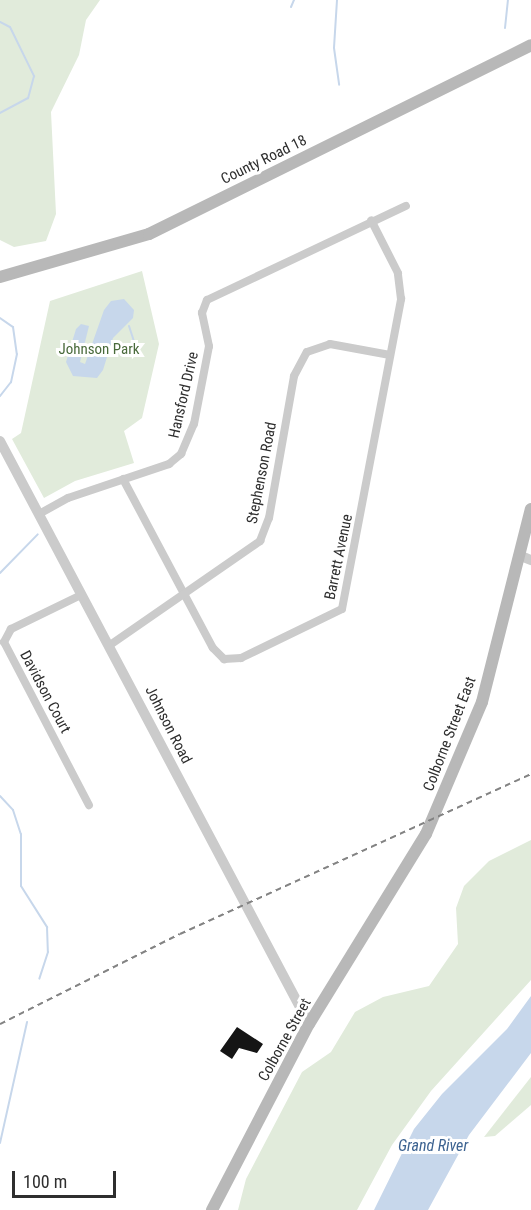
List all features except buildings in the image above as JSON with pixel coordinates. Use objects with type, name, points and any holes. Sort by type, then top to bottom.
[{"type":"main road","name":"County Road 18","points":[[0,277],[149,234],[531,45]]},
{"type":"main road","name":"Colborne Street East","points":[[393,890],[426,834],[482,702],[526,558],[531,509]]},
{"type":"main road","name":"Colborne Street","points":[[212,1210],[309,1024],[393,890]]},
{"type":"street","name":"Hansford Drive","points":[[39,514],[123,479],[169,464],[189,441],[209,346],[202,313],[207,300],[371,220],[406,206]]},
{"type":"street","name":"Barrett Avenue","points":[[123,479],[213,648],[230,661],[342,609],[390,355],[400,280],[371,220]]},
{"type":"street","name":"Stephenson Road","points":[[110,645],[260,541],[269,518],[294,376],[307,352],[330,344],[390,355]]},
{"type":"street","name":"Johnson Road","points":[[0,441],[309,1024]]},
{"type":"street","name":"Davidson Court","points":[[81,595],[11,629],[4,642],[89,805]]},
{"type":"green space","points":[[0,0],[100,0],[86,20],[79,55],[51,112],[56,214],[46,241],[14,247],[0,240]]},
{"type":"green space","name":"Johnson Park","points":[[142,271],[159,344],[142,418],[124,431],[134,463],[75,481],[44,498],[12,439],[21,433],[50,301]]},
{"type":"green space","points":[[531,840],[531,980],[431,1091],[392,1145],[357,1210],[238,1210],[246,1179],[302,1072],[331,1052],[355,1012],[383,997],[429,986],[458,944],[456,908],[464,886],[489,861]]},
{"type":"green space","points":[[531,1077],[531,1105],[495,1136],[484,1137]]},
{"type":"water","points":[[124,299],[134,310],[133,318],[113,338],[103,370],[97,378],[73,376],[66,362],[76,329],[81,324],[89,326],[80,362],[85,364],[104,310],[111,301]]},
{"type":"water","name":"Grand River","points":[[531,996],[531,1053],[469,1135],[428,1210],[374,1210],[414,1129],[442,1094],[507,1029]]},
{"type":"waterway","points":[[291,7],[294,0]]},
{"type":"waterway","points":[[337,0],[334,48],[339,85]]},
{"type":"waterway","points":[[505,28],[508,0]]},
{"type":"waterway","points":[[0,22],[10,27],[34,76],[28,98],[0,113]]},
{"type":"waterway","points":[[0,318],[13,327],[17,354],[11,382],[0,396]]},
{"type":"waterway","points":[[129,326],[137,351]]},
{"type":"waterway","points":[[0,573],[38,534]]},
{"type":"waterway","points":[[0,796],[13,810],[21,834],[21,886],[47,927],[48,952],[39,979]]},
{"type":"waterway","points":[[0,1143],[27,1022]]},
{"type":"railway","points":[[0,1024],[180,934],[531,774]]}]
